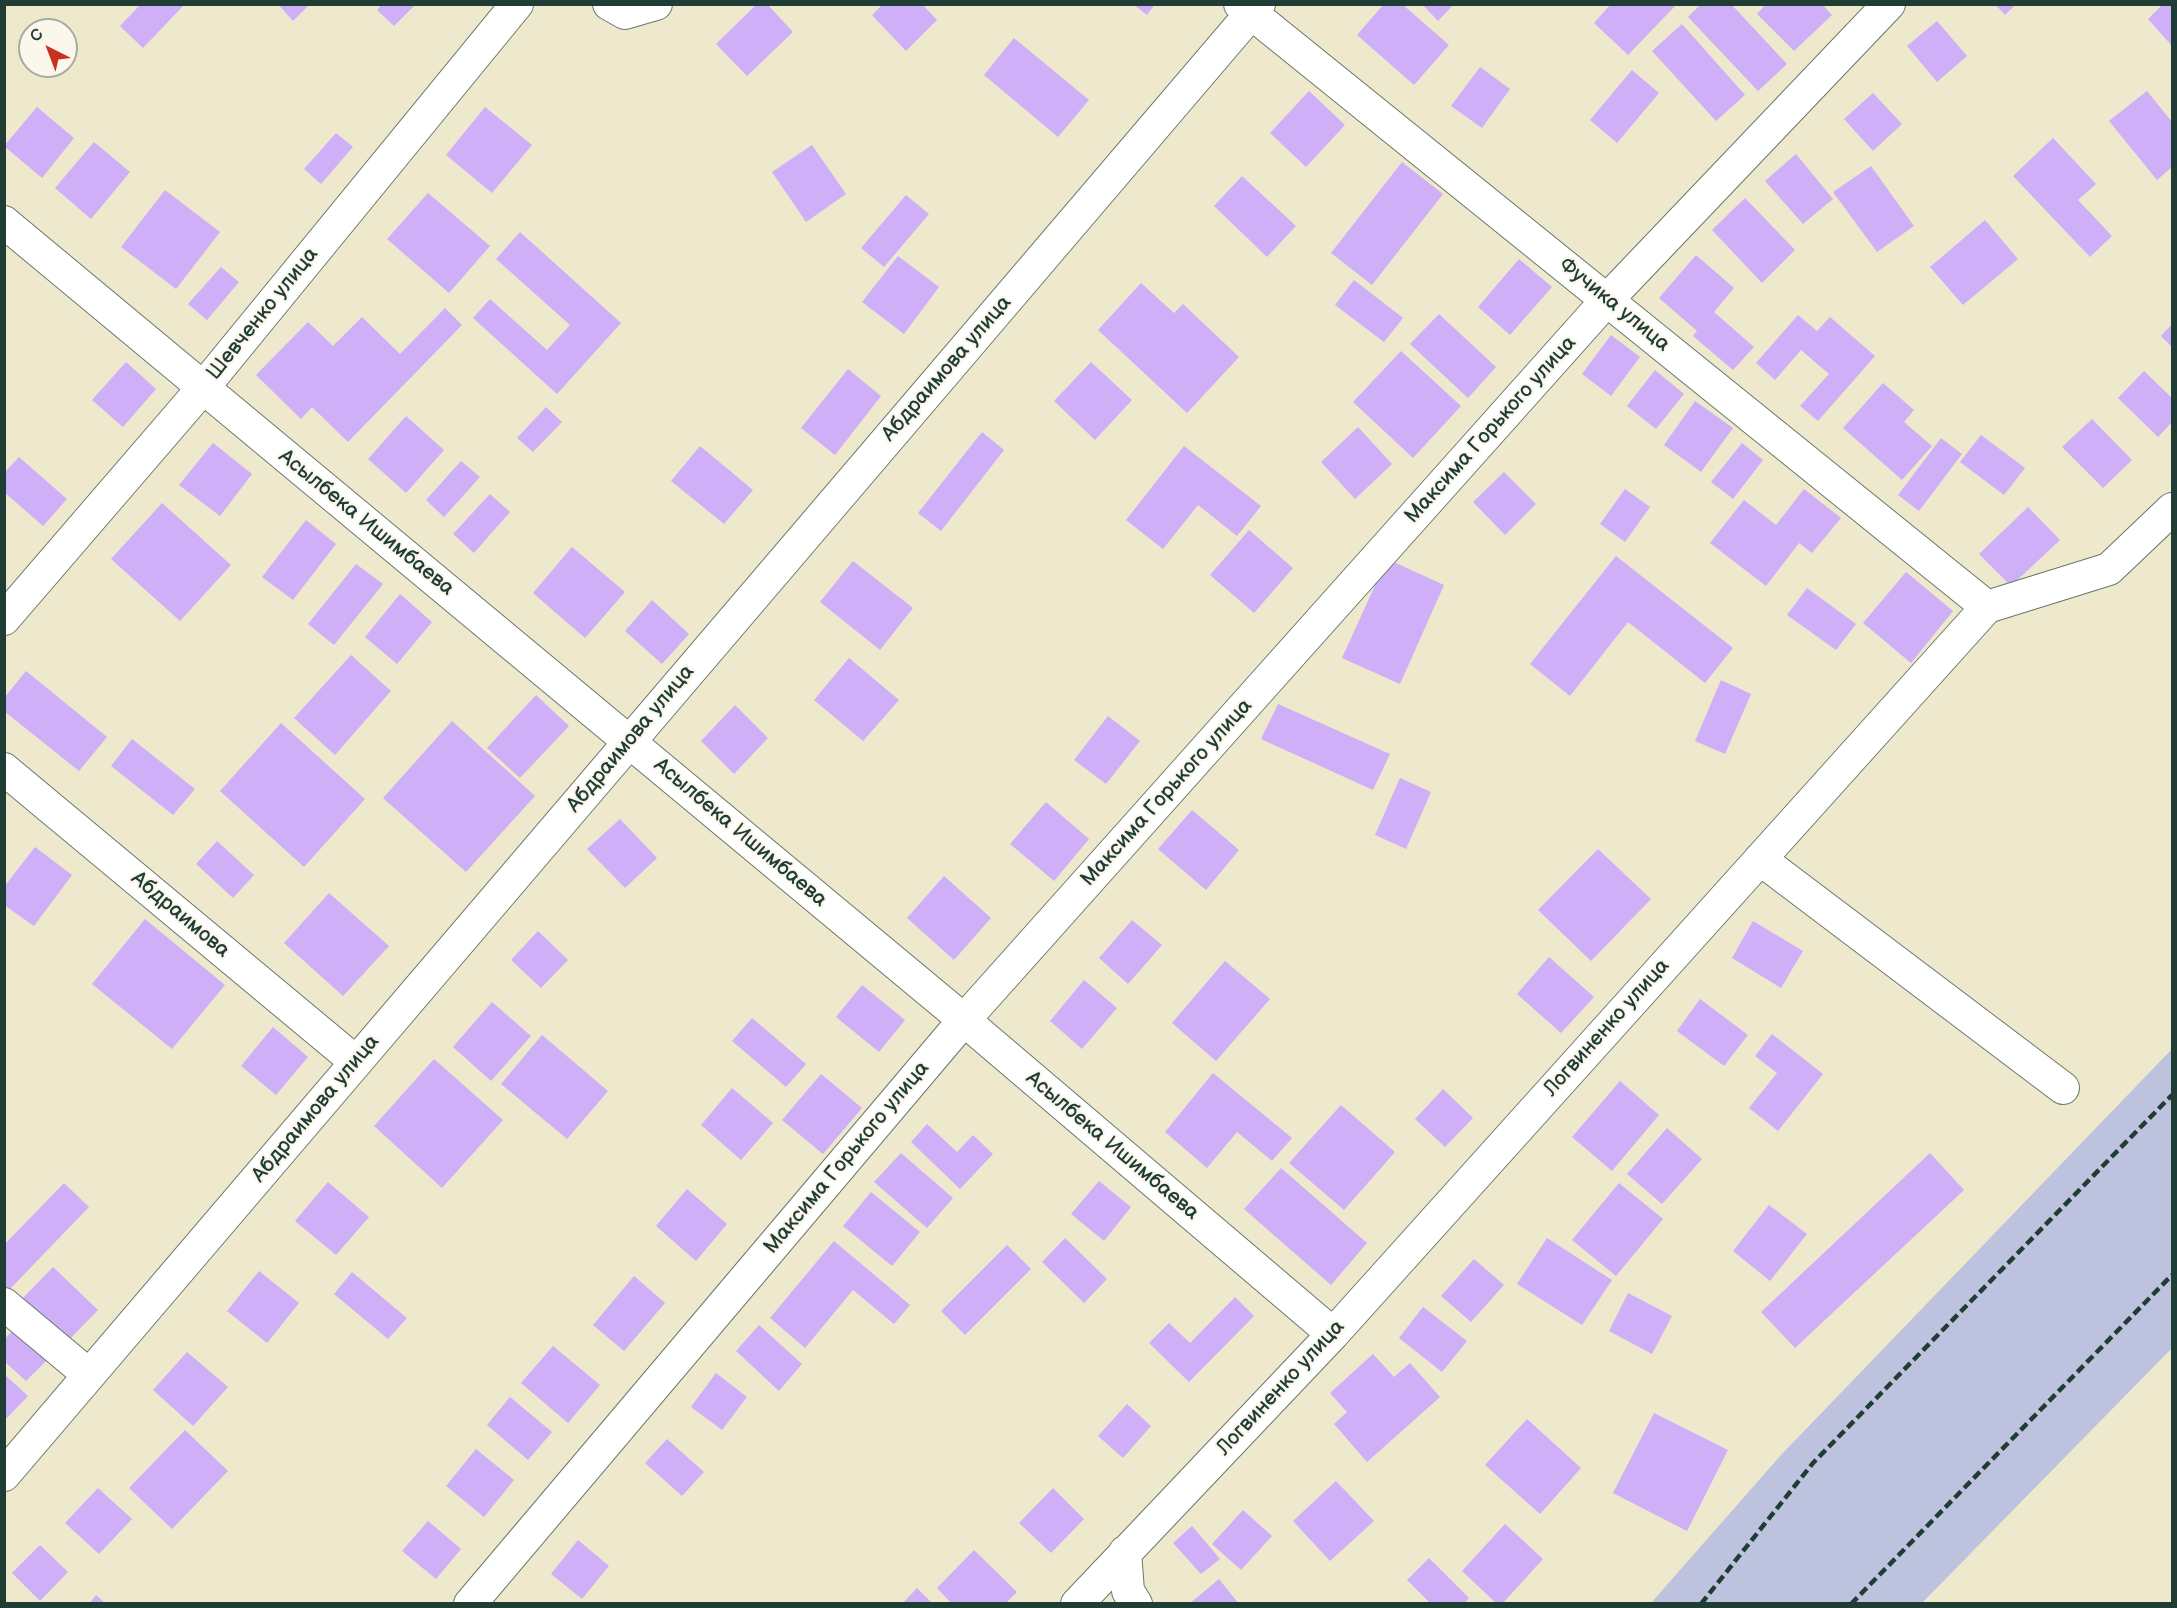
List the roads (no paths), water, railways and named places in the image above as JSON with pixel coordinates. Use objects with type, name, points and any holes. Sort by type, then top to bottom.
[{"type":"street","name":"Шевченко улица","points":[[4,619],[202,389],[517,4]]},
{"type":"street","points":[[609,4],[625,13],[656,4]]},
{"type":"street","name":"Максима Горького улица","points":[[470,1604],[964,1020],[1607,300],[1889,4]]},
{"type":"street","name":"Фучика улица","points":[[1250,8],[1986,607]]},
{"type":"street","name":"Абдраимова улица","points":[[4,1475],[1250,8]]},
{"type":"street","name":"Асылбека Ишимбаева","points":[[4,222],[202,389],[629,740],[964,1020],[1333,1334]]},
{"type":"street","points":[[1986,607],[2109,569],[2165,527]]},
{"type":"street","name":"Логвиненко улица","points":[[1077,1604],[1333,1334],[1986,607]]},
{"type":"street","name":"Абдраимова","points":[[4,769],[356,1062]]},
{"type":"street","points":[[1760,859],[2063,1088]]},
{"type":"street","points":[[4,1304],[89,1375]]},
{"type":"street","points":[[1125,1552],[1128,1592],[1136,1604]]},
{"type":"railway","points":[[1701,1604],[1813,1463],[2172,1095]]},
{"type":"railway","points":[[1851,1604],[2172,1275]]}]
